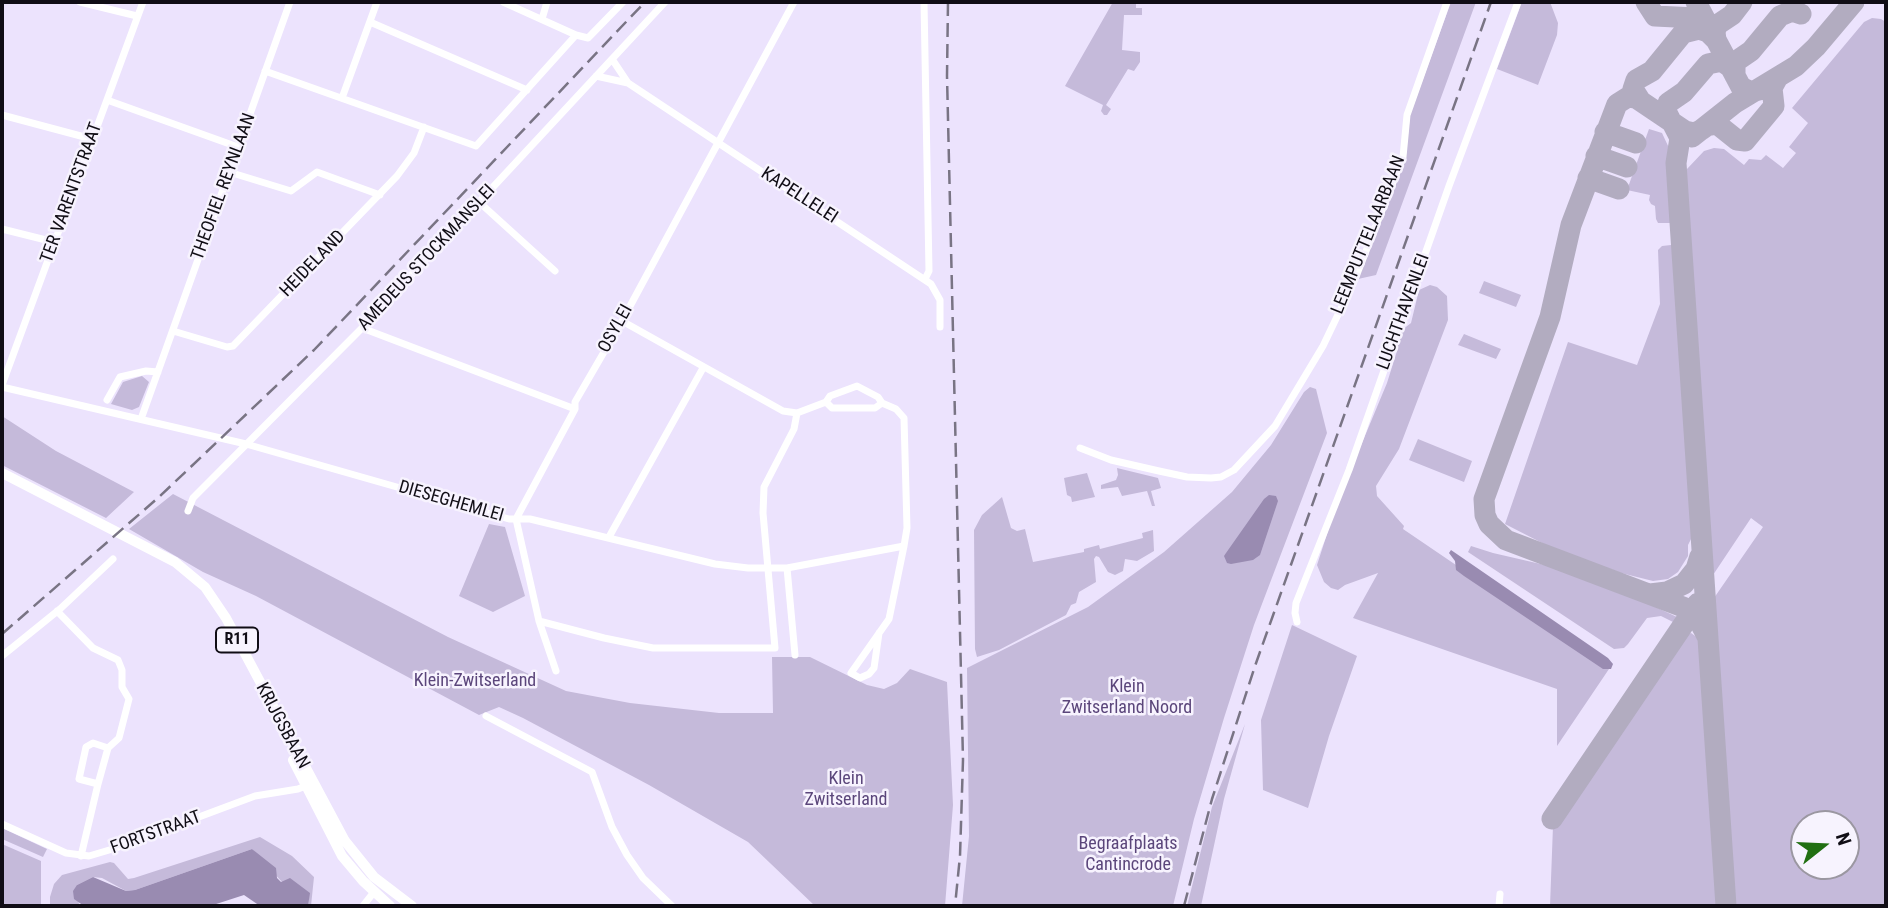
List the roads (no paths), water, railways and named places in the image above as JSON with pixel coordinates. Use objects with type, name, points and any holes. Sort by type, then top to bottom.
[{"type":"main road","name":"KRIJGSBAAN","points":[[2,472],[106,530]]},
{"type":"main road","name":"KRIJGSBAAN","points":[[2,480],[120,537],[177,570],[201,592],[214,609],[309,784],[345,841],[364,867],[383,886],[412,906]]},
{"type":"main road","name":"KRIJGSBAAN","points":[[309,784],[342,856],[390,906]]},
{"type":"street","points":[[80,2],[137,16]]},
{"type":"street","name":"TER VARENTSTRAAT","points":[[2,386],[144,2]]},
{"type":"street","name":"THEOFIEL REYNLAAN","points":[[141,419],[290,2]]},
{"type":"street","points":[[342,98],[377,2]]},
{"type":"street","points":[[503,2],[576,35],[589,37],[623,2]]},
{"type":"street","points":[[542,19],[547,2]]},
{"type":"street","name":"AMEDEUS STOCKMANSLEI","points":[[188,511],[192,498],[362,328],[665,2]]},
{"type":"street","name":"OSYLEI","points":[[516,519],[575,409],[575,402],[622,321],[794,2]]},
{"type":"street","points":[[924,2],[929,271],[925,279],[939,295],[940,327]]},
{"type":"street","name":"LEEMPUTTELAARBAAN","points":[[1080,448],[1111,460],[1187,477],[1221,477],[1244,461],[1275,426],[1323,346],[1354,279],[1402,157],[1407,115],[1447,2]]},
{"type":"street","name":"LUCHTHAVENLEI","points":[[1297,622],[1296,603],[1349,470],[1444,199],[1518,2]]},
{"type":"street","points":[[370,22],[527,90]]},
{"type":"street","points":[[265,71],[476,146],[576,35]]},
{"type":"street","name":"KAPELLELEI","points":[[612,59],[628,83]]},
{"type":"street","name":"KAPELLELEI","points":[[596,76],[628,83],[925,279]]},
{"type":"street","points":[[107,100],[238,147]]},
{"type":"street","points":[[2,115],[92,139]]},
{"type":"street","name":"HEIDELAND","points":[[173,331],[226,347],[233,346],[380,195],[414,153],[424,127]]},
{"type":"street","points":[[229,172],[290,191],[317,172],[380,195]]},
{"type":"street","points":[[479,202],[555,271]]},
{"type":"street","points":[[2,229],[54,242]]},
{"type":"street","points":[[622,321],[783,411],[797,413],[857,386],[896,409],[904,418],[907,528],[904,546],[888,619],[851,673],[860,678],[874,668],[879,633]]},
{"type":"street","points":[[362,328],[575,409]]},
{"type":"street","points":[[609,537],[704,368]]},
{"type":"street","points":[[107,400],[120,377],[146,371],[159,372]]},
{"type":"street","name":"DIESEGHEMLEI","points":[[2,386],[246,444],[509,519],[530,519],[715,564],[787,568],[904,546]]},
{"type":"street","points":[[826,402],[832,408],[875,408],[882,403]]},
{"type":"street","points":[[539,621],[653,648],[775,649],[763,513],[764,487],[794,429],[797,413]]},
{"type":"street","points":[[516,519],[539,621],[556,671]]},
{"type":"street","points":[[2,656],[57,611],[113,559]]},
{"type":"street","points":[[787,568],[795,655]]},
{"type":"street","points":[[2,824],[66,853],[81,856],[108,748],[119,738],[129,699],[122,687],[121,666],[115,657],[93,648],[57,611]]},
{"type":"street","points":[[486,716],[592,772],[612,827],[627,855],[643,878],[673,906]]},
{"type":"street","points":[[98,784],[79,779],[86,747],[93,743],[108,748]]},
{"type":"street","name":"FORTSTRAAT","points":[[81,856],[116,848],[255,796],[298,789],[309,784]]},
{"type":"street","points":[[363,906],[374,892]]},
{"type":"street","points":[[1499,906],[1500,894]]},
{"type":"railway","points":[[2,634],[159,497],[314,350],[645,2]]},
{"type":"railway","points":[[948,2],[947,76],[963,760],[960,856],[955,906]]},
{"type":"railway","points":[[1184,906],[1212,799],[1255,666],[1491,2]]},
{"type":"park label","name":"Klein-Zwitserland","points":[[475,681]]},
{"type":"park label","name":"Klein Zwitserland Noord","points":[[1127,697]]},
{"type":"park label","name":"Klein Zwitserland","points":[[846,789]]},
{"type":"park label","name":"Begraafplaats Cantincrode","points":[[1128,854]]}]
